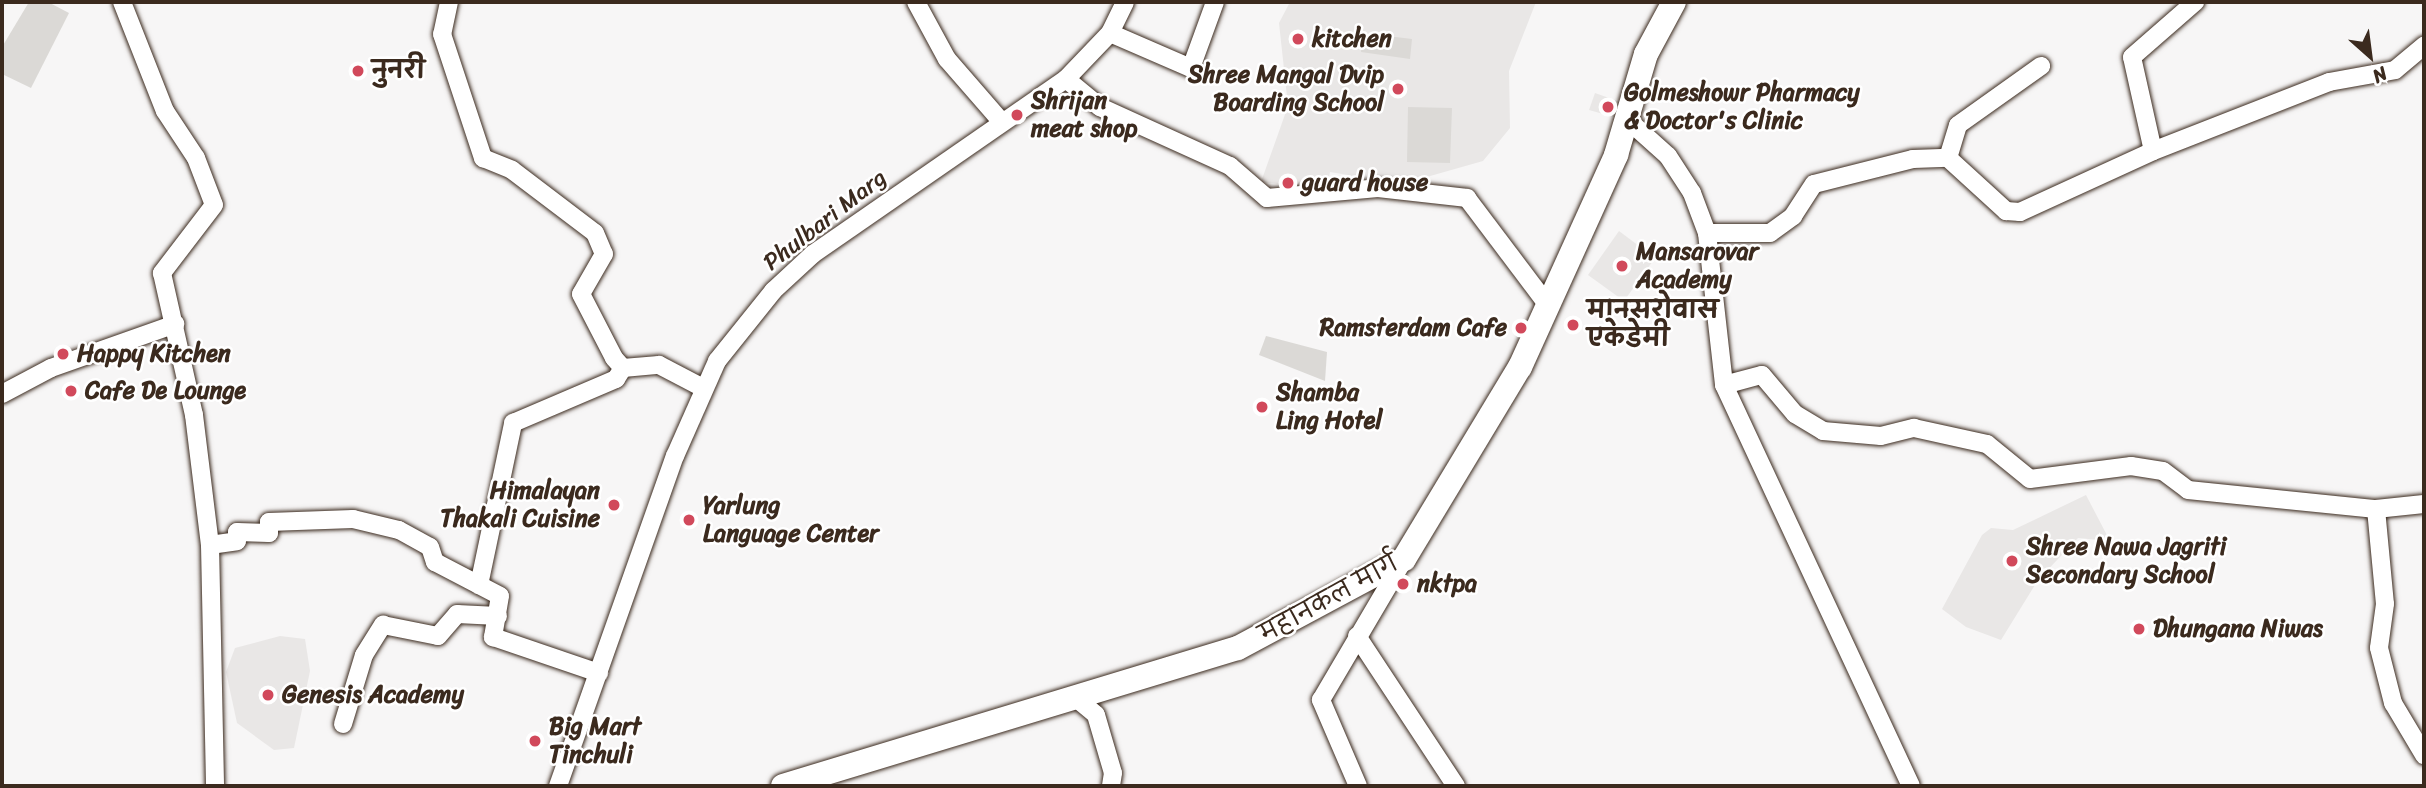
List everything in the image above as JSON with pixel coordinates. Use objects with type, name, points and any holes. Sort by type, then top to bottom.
[{"type":"main road","name":"महानकल मार्ग","points":[[783,786],[1238,648],[1404,559],[1515,376],[1629,121],[1646,54],[1674,2]]},
{"type":"street","points":[[122,2],[164,110],[196,158],[214,205],[165,264],[194,415],[209,545],[215,786]]},
{"type":"street","points":[[449,2],[442,34],[483,158],[512,170],[595,233],[604,254],[581,294],[623,368]]},
{"type":"street","points":[[916,2],[947,59],[1000,120]]},
{"type":"street","name":"Phulbari Marg","points":[[558,786],[703,387],[773,291],[813,254],[1000,120],[1066,79],[1110,33],[1125,2]]},
{"type":"street","points":[[1110,33],[1191,68],[1200,57],[1215,2]]},
{"type":"street","points":[[2153,151],[2132,57],[2195,2]]},
{"type":"street","points":[[1707,233],[1770,233],[1793,216],[1814,184],[1913,159],[1948,158],[2007,211],[2020,212],[2153,151],[2329,82],[2395,70],[2424,46]]},
{"type":"street","points":[[1948,158],[1958,125],[2041,66]]},
{"type":"street","points":[[1066,79],[1100,107],[1145,131],[1230,166],[1267,198],[1378,188],[1467,198],[1547,304]]},
{"type":"street","points":[[1629,121],[1668,156],[1692,193],[1707,233],[1724,385],[1911,786]]},
{"type":"street","points":[[2,394],[51,368],[175,324]]},
{"type":"street","points":[[623,368],[659,365],[703,387]]},
{"type":"street","points":[[479,585],[513,423],[616,379],[623,368]]},
{"type":"street","points":[[1724,385],[1762,375],[1795,414],[1823,431],[1881,436],[1914,428],[1987,444],[2029,479],[2132,466],[2164,471],[2188,490],[2376,509],[2424,504]]},
{"type":"street","points":[[2376,509],[2385,604],[2379,648],[2393,703],[2424,755]]},
{"type":"street","points":[[209,545],[237,541],[237,532],[269,533],[269,522],[353,519],[398,530],[430,547],[435,562],[500,596],[493,637],[599,673]]},
{"type":"street","points":[[1358,786],[1321,700],[1404,559]]},
{"type":"street","points":[[343,724],[364,655],[383,625],[438,636],[457,614],[498,616]]},
{"type":"street","points":[[1357,636],[1455,786]]},
{"type":"street","points":[[1076,698],[1096,715],[1113,773],[1111,786]]},
{"type":"shaded area","points":[[29,2],[48,2],[69,13],[31,88],[2,74],[2,47]]},
{"type":"shaded area","name":"Shree Mangal Dvip Boarding School","points":[[1290,2],[1536,2],[1509,71],[1510,128],[1483,161],[1402,184],[1330,172],[1326,190],[1261,182],[1288,106],[1279,23]]},
{"type":"shaded area","points":[[1363,33],[1412,39],[1410,59],[1361,52]]},
{"type":"shaded area","name":"Golmeshowr Pharmacy & Doctor's Clinic","points":[[1595,93],[1626,104],[1621,119],[1589,110]]},
{"type":"shaded area","points":[[1408,107],[1452,108],[1450,163],[1407,162]]},
{"type":"shaded area","name":"Mansarovar Academy","points":[[1619,231],[1655,258],[1624,301],[1588,275]]},
{"type":"shaded area","points":[[1266,336],[1327,352],[1325,381],[1259,355]]},
{"type":"shaded area","name":"Shree Nawa Jagriti Secondary School","points":[[2086,495],[2110,541],[2078,538],[2038,580],[2001,640],[1966,627],[1942,609],[1982,535],[1991,528],[2013,530]]},
{"type":"shaded area","name":"Genesis Academy","points":[[280,636],[305,639],[310,671],[294,748],[274,750],[237,723],[226,672],[235,648]]},
{"type":"place","name":"kitchen","points":[[1298,39]]},
{"type":"place","name":"नुनरी","points":[[358,71]]},
{"type":"place","name":"Shree Mangal Dvip Boarding School","points":[[1398,89]]},
{"type":"place","name":"Golmeshowr Pharmacy & Doctor's Clinic","points":[[1608,107]]},
{"type":"place","name":"Shrijan meat shop","points":[[1017,115]]},
{"type":"place","name":"guard house","points":[[1288,183]]},
{"type":"place","name":"Mansarovar Academy","points":[[1622,266]]},
{"type":"place","name":"मानसरोवास एकेडेमी","points":[[1573,325]]},
{"type":"place","name":"Ramsterdam Cafe","points":[[1521,328]]},
{"type":"place","name":"Happy Kitchen","points":[[63,354]]},
{"type":"place","name":"Cafe De Lounge","points":[[71,391]]},
{"type":"place","name":"Shamba Ling Hotel","points":[[1262,407]]},
{"type":"place","name":"Himalayan Thakali Cuisine","points":[[614,505]]},
{"type":"place","name":"Yarlung Language Center","points":[[689,520]]},
{"type":"place","name":"Shree Nawa Jagriti Secondary School","points":[[2012,561]]},
{"type":"place","name":"nktpa","points":[[1403,584]]},
{"type":"place","name":"Dhungana Niwas","points":[[2139,629]]},
{"type":"place","name":"Genesis Academy","points":[[268,695]]},
{"type":"place","name":"Big Mart Tinchuli","points":[[535,741]]}]
